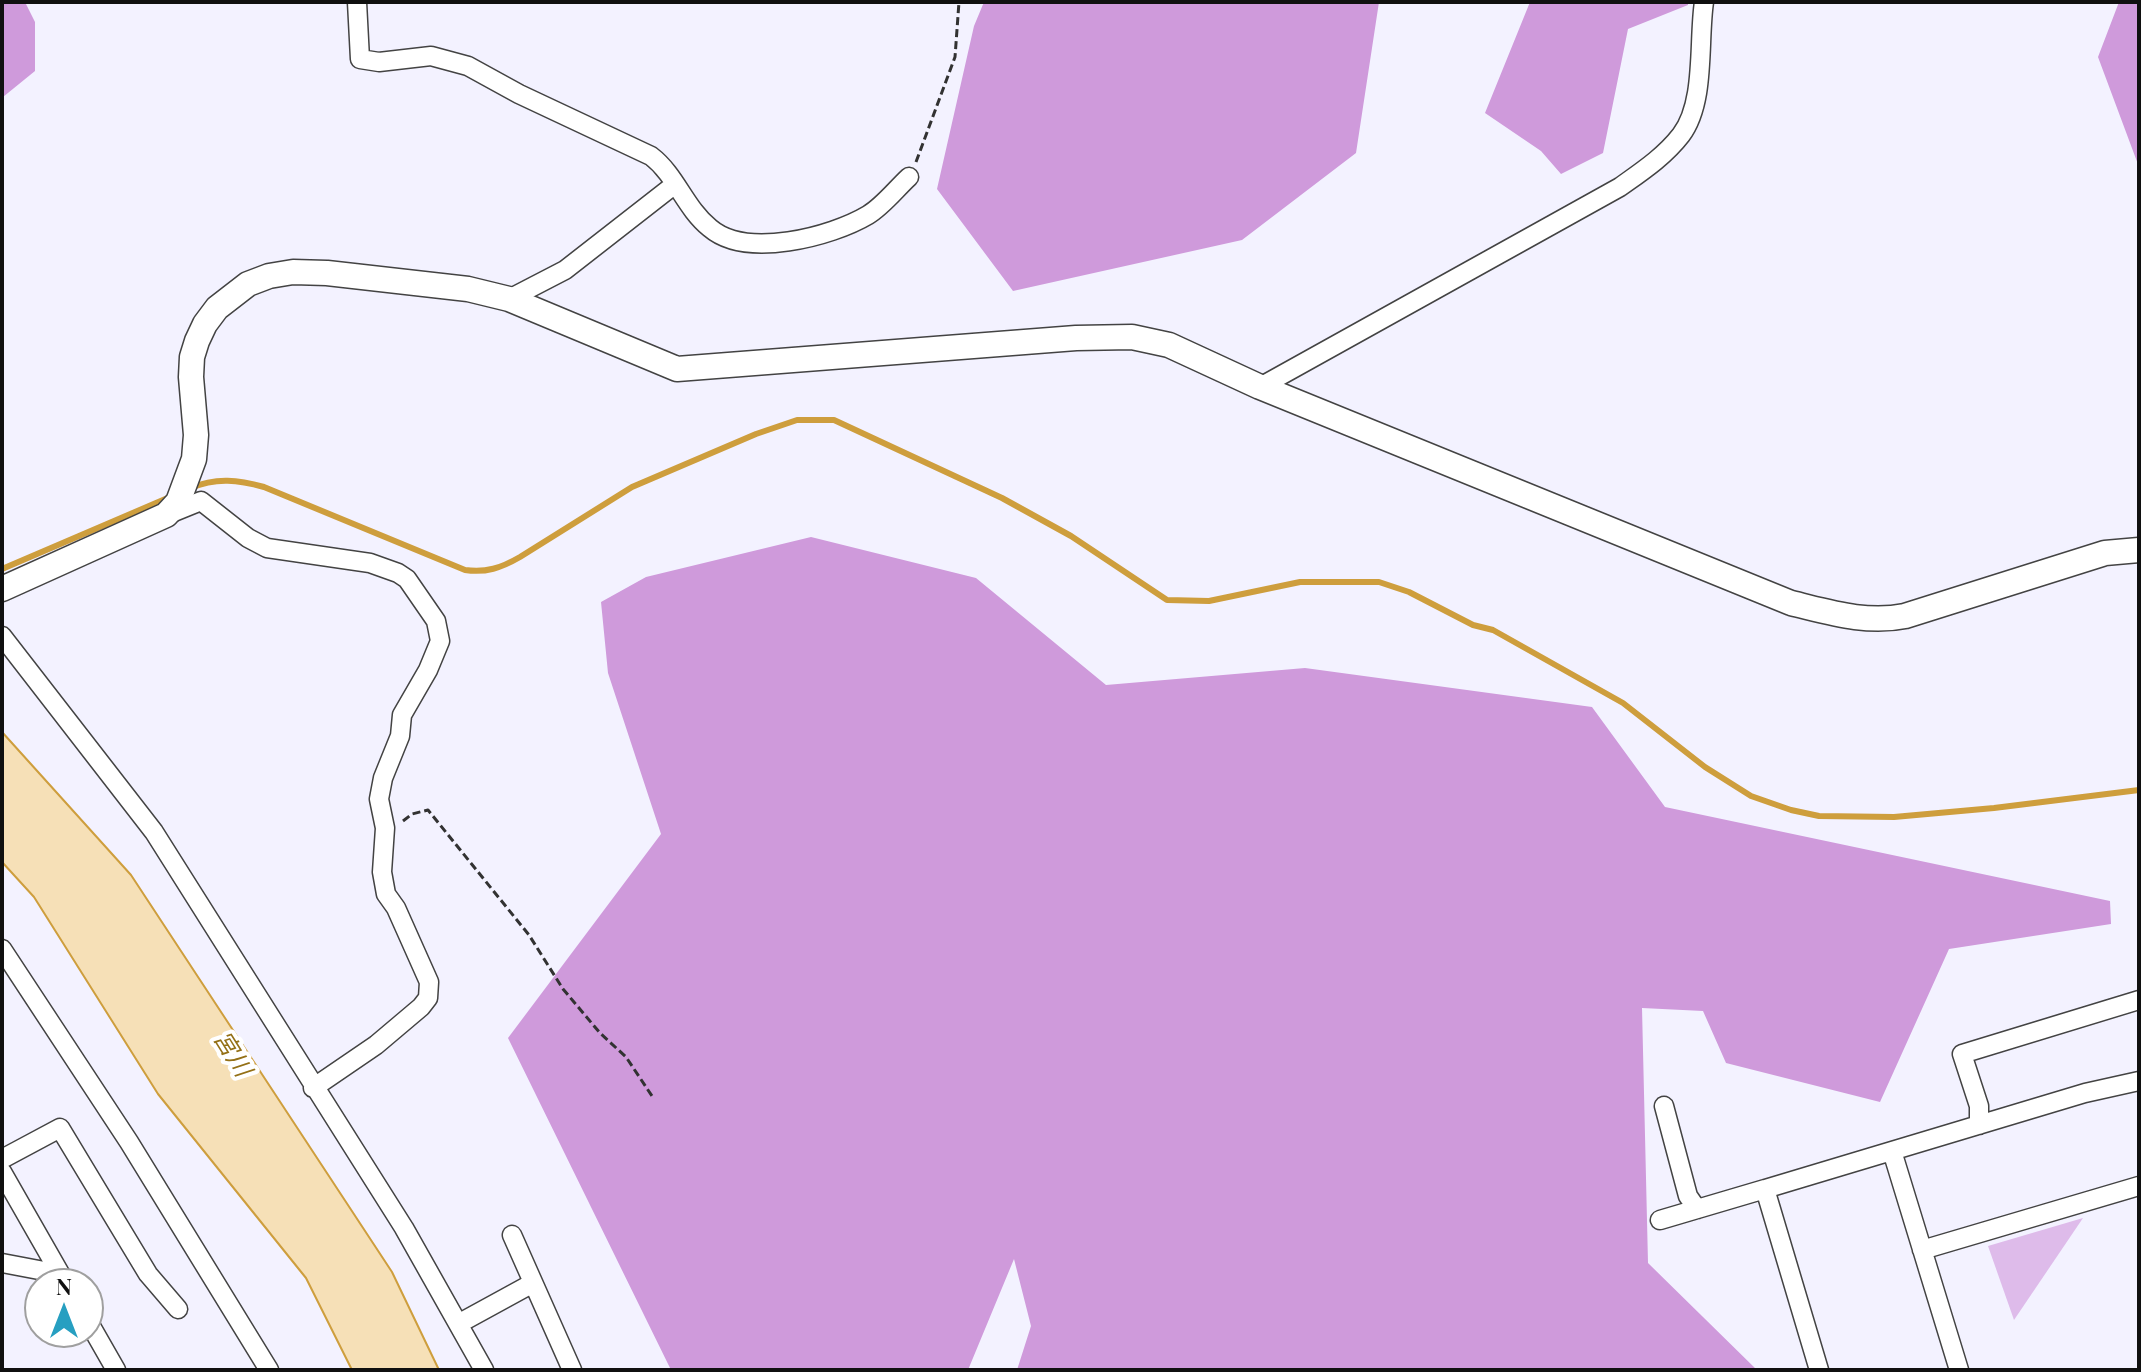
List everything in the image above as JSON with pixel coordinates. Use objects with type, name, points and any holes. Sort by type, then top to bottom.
[{"type":"street","points":[[357,2],[360,59],[379,62],[431,56],[468,66],[519,94],[651,156],[667,172],[706,225],[719,235],[753,245],[840,229],[871,213],[909,177]]},
{"type":"street","points":[[1260,387],[1620,187],[1659,159],[1682,134],[1691,116],[1700,68],[1704,2]]},
{"type":"street","points":[[509,299],[565,270],[674,185]]},
{"type":"street","points":[[170,511],[188,478],[194,459],[196,435],[191,377],[197,341],[205,324],[217,308],[248,284],[293,272],[468,289],[509,299],[677,369],[1076,338],[1132,337],[1169,345],[1260,387],[1791,603],[1841,615],[1877,620],[1905,616],[2105,553],[2139,550]]},
{"type":"street","points":[[2,589],[170,511],[201,501],[248,538],[267,548],[370,563],[398,573],[416,590],[439,630],[440,641],[428,670],[402,715],[401,732],[383,778],[379,799],[385,828],[382,872],[386,894],[402,921],[429,982],[430,992],[421,1007],[376,1045],[313,1088]]},
{"type":"street","points":[[2,636],[154,832],[221,934],[313,1088],[396,1215],[484,1370]]},
{"type":"street","points":[[2,949],[121,1129],[269,1370]]},
{"type":"street","points":[[1979,1125],[1979,1106],[1962,1054],[2139,1000]]},
{"type":"street","points":[[1660,1220],[2085,1093],[2139,1081]]},
{"type":"street","points":[[1664,1106],[1688,1196],[1697,1209]]},
{"type":"street","points":[[2,1159],[60,1128],[148,1274],[178,1309]]},
{"type":"street","points":[[1892,1151],[1959,1370]]},
{"type":"street","points":[[2,1172],[57,1268]]},
{"type":"street","points":[[1922,1250],[2139,1186]]},
{"type":"street","points":[[1765,1189],[1819,1370]]},
{"type":"street","points":[[512,1235],[572,1370]]},
{"type":"street","points":[[2,1263],[24,1269]]},
{"type":"street","points":[[458,1324],[533,1283]]},
{"type":"street","points":[[103,1348],[116,1370]]},
{"type":"path","points":[[909,177],[955,57],[959,2]]},
{"type":"path","points":[[402,822],[412,814],[428,810],[529,935],[563,989],[600,1033],[626,1057],[652,1096]]},
{"type":"shaded area","points":[[2,2],[25,2],[35,22],[35,71],[3,97]]},
{"type":"shaded area","points":[[984,2],[1379,2],[1356,153],[1242,240],[1013,291],[937,189],[974,26]]},
{"type":"shaded area","points":[[1530,2],[1688,2],[1688,5],[1628,29],[1603,153],[1561,174],[1541,151],[1485,113]]},
{"type":"shaded area","points":[[2119,2],[2139,2],[2139,167],[2098,57]]},
{"type":"shaded area","points":[[811,537],[976,578],[1106,685],[1305,668],[1592,707],[1665,807],[2110,901],[2111,924],[1949,949],[1880,1102],[1726,1063],[1703,1011],[1642,1008],[1648,1263],[1757,1370],[1017,1370],[1031,1326],[1014,1259],[968,1370],[671,1370],[508,1038],[661,834],[608,673],[601,602],[646,577]]},
{"type":"shaded area","points":[[2083,1218],[2014,1320],[1988,1246]]},
{"type":"water","name":"宮川","points":[[2,732],[131,875],[392,1272],[439,1370],[352,1370],[306,1278],[158,1094],[34,897],[2,862]]},
{"type":"waterway","points":[[191,488],[209,482],[228,481],[264,487],[465,570],[487,570],[520,557],[632,487],[756,434],[797,420],[834,420],[1002,498],[1071,536],[1167,600],[1209,601],[1300,582],[1379,582],[1409,592],[1473,625],[1493,630],[1623,703],[1705,767],[1751,796],[1791,810],[1819,816],[1894,817],[2139,790]]},
{"type":"waterway","points":[[2,569],[170,497]]}]
